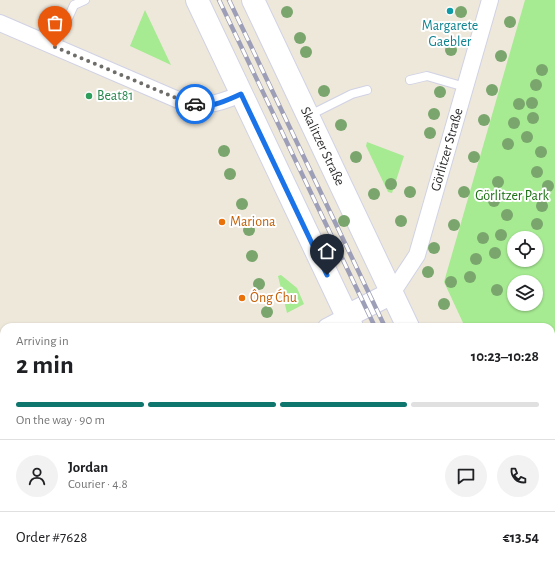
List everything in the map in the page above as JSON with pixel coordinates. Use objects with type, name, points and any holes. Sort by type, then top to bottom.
[{"type":"main road","points":[[197,0],[349,322],[392,293]]},
{"type":"main road","name":"Skalitzer Straße","points":[[253,0],[406,323]]},
{"type":"street","name":"Görlitzer Straße","points":[[392,293],[417,256],[490,0]]},
{"type":"street","points":[[0,23],[176,98],[200,106],[219,104],[241,94]]},
{"type":"lane","points":[[55,47],[74,5],[85,0]]},
{"type":"lane","points":[[410,80],[427,76],[465,87]]},
{"type":"lane","points":[[308,116],[352,94],[367,90]]},
{"type":"green space","name":"Görlitzer Park","points":[[525,0],[555,0],[555,323],[463,323],[444,282]]},
{"type":"green space","points":[[145,10],[171,65],[130,46]]},
{"type":"green space","points":[[367,142],[404,156],[392,193],[388,192],[366,146]]},
{"type":"green space","points":[[281,275],[297,288],[304,304],[287,313],[278,276]]},
{"type":"railway","points":[[219,0],[373,323]]},
{"type":"railway","points":[[229,0],[383,323]]},
{"type":"way so far","points":[[55,47],[176,98],[195,104]]},
{"type":"place","name":"Margarete Gaebler","points":[[450,11]]},
{"type":"place","name":"Beat81","points":[[89,96]]},
{"type":"place","name":"Mariona","points":[[222,222]]},
{"type":"place","name":"Ông Ćhu","points":[[242,298]]},
{"type":"route","points":[[195,104],[200,106],[219,104],[241,94],[327,275]]}]
